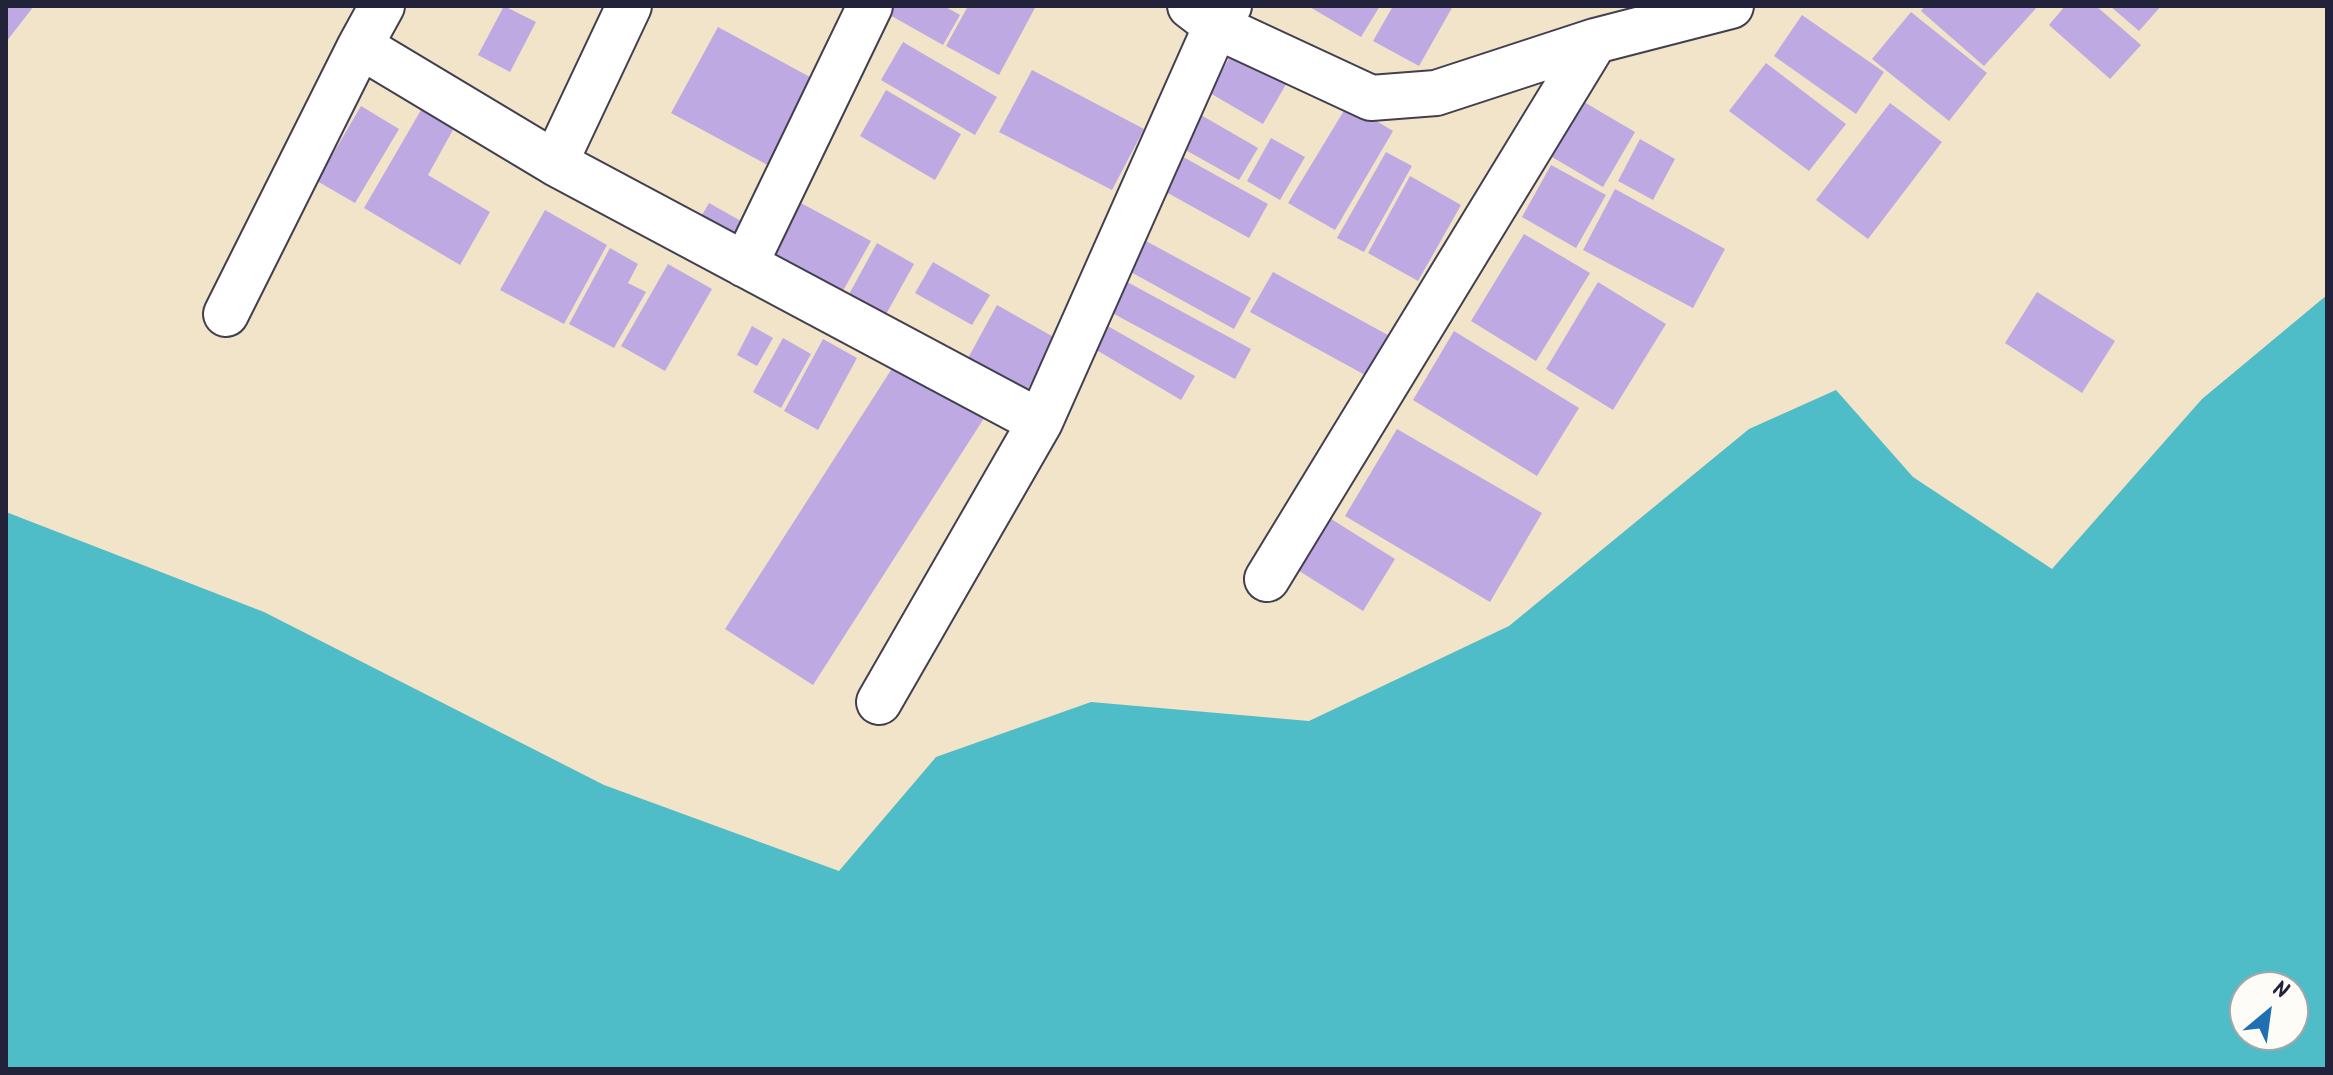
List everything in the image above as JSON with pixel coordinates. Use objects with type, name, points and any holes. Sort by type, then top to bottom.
[{"type":"street","points":[[226,314],[382,6]]},
{"type":"street","points":[[555,163],[629,6]]},
{"type":"street","points":[[745,265],[870,6]]},
{"type":"street","points":[[879,702],[1040,422],[1212,13],[1371,98],[1436,93],[1595,41],[1731,6]]},
{"type":"street","points":[[1267,579],[1595,41]]},
{"type":"street","points":[[360,46],[555,163],[1040,422]]},
{"type":"water","points":[[2327,295],[2327,1069],[6,1069],[6,512],[264,612],[604,785],[839,871],[936,757],[1091,702],[1309,721],[1509,626],[1749,429],[1836,390],[1913,477],[2052,569],[2202,399]]},
{"type":"building","points":[[6,6],[34,6],[6,42]]},
{"type":"building","points":[[504,6],[536,22],[510,72],[478,55]]},
{"type":"building","points":[[892,6],[944,6],[960,15],[943,45],[888,14]]},
{"type":"building","points":[[968,6],[1036,6],[999,75],[946,46]]},
{"type":"building","points":[[1308,6],[1380,6],[1361,37]]},
{"type":"building","points":[[1393,6],[1453,6],[1419,66],[1373,41]]},
{"type":"building","points":[[1925,6],[2038,6],[1984,66],[1921,11]]},
{"type":"building","points":[[2065,6],[2096,6],[2141,45],[2110,79],[2049,25]]},
{"type":"building","points":[[2110,6],[2161,6],[2139,31]]},
{"type":"building","points":[[1911,12],[1987,73],[1949,121],[1872,59]]},
{"type":"building","points":[[1802,15],[1884,72],[1856,114],[1774,56]]},
{"type":"building","points":[[718,27],[821,83],[775,169],[671,113]]},
{"type":"building","points":[[903,42],[997,97],[975,135],[881,80]]},
{"type":"building","points":[[1237,44],[1292,74],[1263,124],[1210,93]]},
{"type":"building","points":[[1766,63],[1846,124],[1809,171],[1729,111]]},
{"type":"building","points":[[1032,70],[1144,129],[1112,190],[999,132]]},
{"type":"building","points":[[886,90],[961,134],[935,180],[860,136]]},
{"type":"building","points":[[1584,102],[1635,132],[1603,187],[1552,157]]},
{"type":"building","points":[[1890,103],[1942,142],[1868,239],[1816,200]]},
{"type":"building","points":[[1348,104],[1393,131],[1335,230],[1288,203]]},
{"type":"building","points":[[361,106],[399,129],[355,203],[317,181]]},
{"type":"building","points":[[421,110],[454,128],[428,175],[490,212],[460,265],[364,208]]},
{"type":"building","points":[[1201,115],[1258,148],[1239,180],[1182,148]]},
{"type":"building","points":[[1271,138],[1305,157],[1280,200],[1247,181]]},
{"type":"building","points":[[1640,139],[1675,159],[1653,200],[1618,181]]},
{"type":"building","points":[[1386,152],[1412,166],[1364,252],[1337,238]]},
{"type":"building","points":[[1176,153],[1268,204],[1249,238],[1157,187]]},
{"type":"building","points":[[1551,165],[1606,195],[1576,248],[1522,217]]},
{"type":"building","points":[[1410,176],[1461,205],[1418,281],[1368,253]]},
{"type":"building","points":[[1615,189],[1725,249],[1693,308],[1583,250]]},
{"type":"building","points":[[709,203],[748,225],[732,252],[693,230]]},
{"type":"building","points":[[801,203],[871,241],[840,296],[771,257]]},
{"type":"building","points":[[545,210],[607,245],[564,324],[500,290]]},
{"type":"building","points":[[1524,234],[1590,273],[1536,361],[1471,321]]},
{"type":"building","points":[[1146,241],[1251,298],[1234,329],[1129,271]]},
{"type":"building","points":[[877,243],[914,264],[885,316],[848,296]]},
{"type":"building","points":[[610,248],[638,264],[628,283],[646,292],[614,348],[569,324]]},
{"type":"building","points":[[933,262],[990,295],[972,325],[915,293]]},
{"type":"building","points":[[668,264],[712,289],[665,371],[621,346]]},
{"type":"building","points":[[1273,272],[1397,340],[1376,381],[1250,312]]},
{"type":"building","points":[[1118,277],[1251,349],[1235,379],[1101,307]]},
{"type":"building","points":[[1598,282],[1666,324],[1613,410],[1546,369]]},
{"type":"building","points":[[2037,292],[2115,341],[2082,393],[2005,343]]},
{"type":"building","points":[[997,305],[1057,339],[1026,392],[967,360]]},
{"type":"building","points":[[1106,325],[1195,376],[1181,400],[1093,348]]},
{"type":"building","points":[[752,326],[773,338],[757,366],[737,355]]},
{"type":"building","points":[[1454,331],[1579,408],[1537,476],[1413,400]]},
{"type":"building","points":[[783,338],[811,354],[781,408],[753,392]]},
{"type":"building","points":[[823,339],[857,358],[818,430],[784,411]]},
{"type":"building","points":[[900,356],[988,412],[813,685],[725,629]]},
{"type":"building","points":[[1397,429],[1542,513],[1490,602],[1345,516]]},
{"type":"building","points":[[1328,517],[1395,559],[1363,611],[1296,569]]}]
